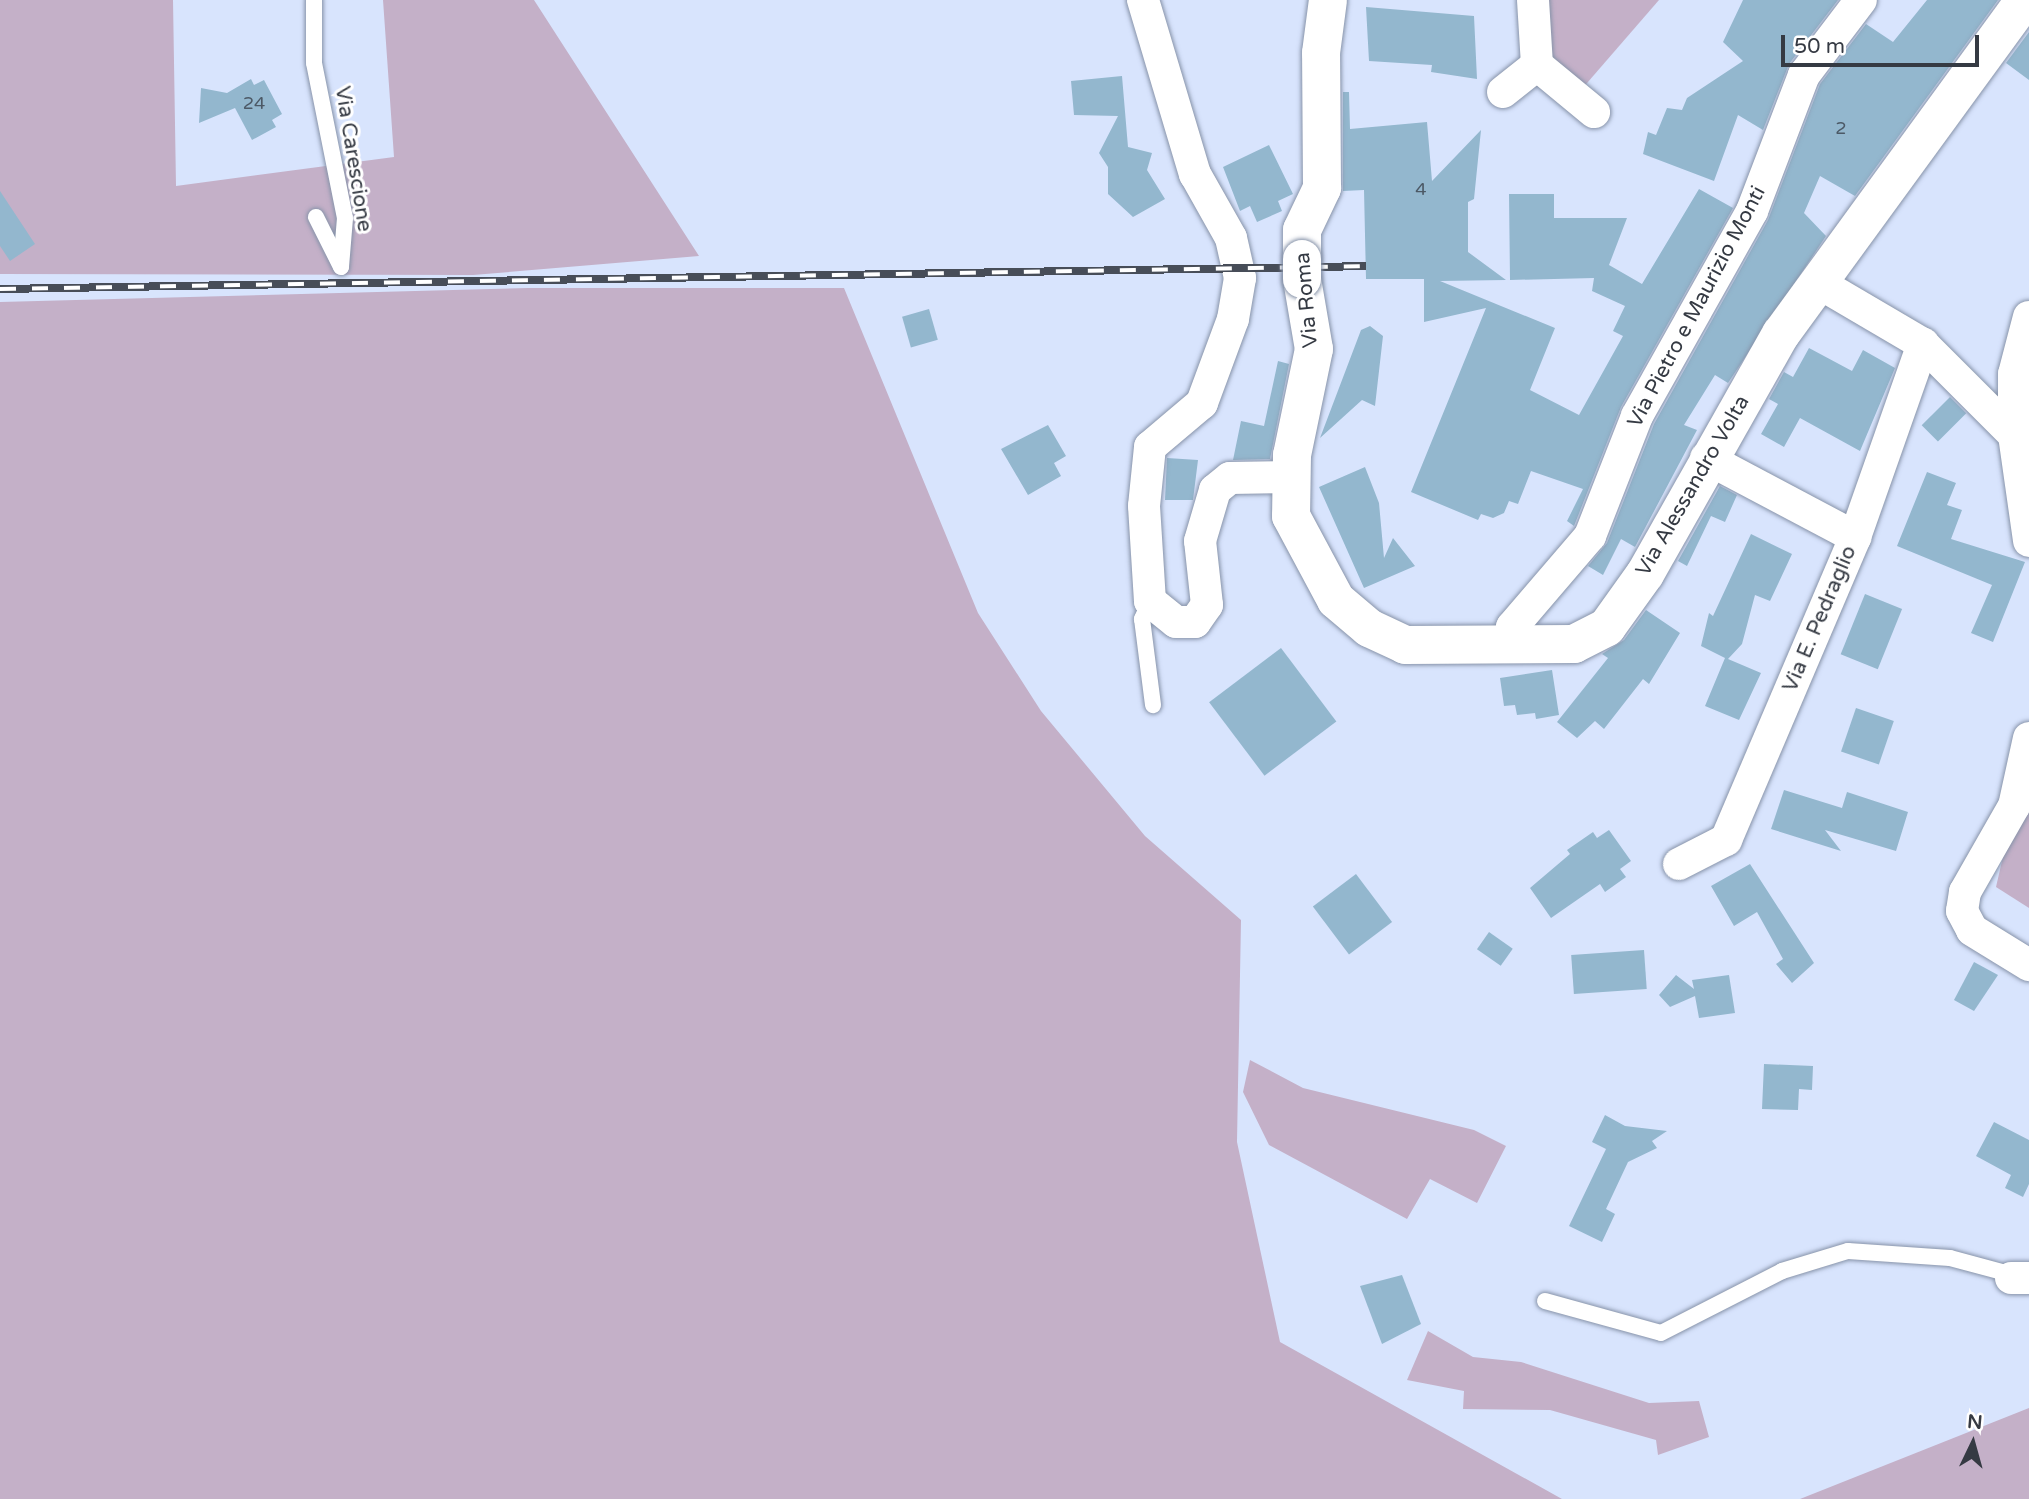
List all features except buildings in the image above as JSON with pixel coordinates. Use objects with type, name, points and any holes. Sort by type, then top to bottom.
[{"type":"street","points":[[1143,0],[1195,174],[1231,238],[1240,278],[1233,318],[1202,403],[1150,447],[1144,506],[1150,601],[1176,622],[1195,622],[1207,605],[1200,541],[1215,490],[1230,478],[1290,477]]},
{"type":"street","name":"Via Roma","points":[[1290,477],[1314,349],[1302,269],[1302,230],[1322,188],[1321,53],[1328,0]]},
{"type":"street","points":[[1534,0],[1537,65],[1594,112]]},
{"type":"street","name":"Via Pietro e Maurizio Monti","points":[[1507,645],[1512,627],[1590,536],[1637,416],[1752,211],[1804,75],[1861,0]]},
{"type":"street","name":"Via Alessandro Volta","points":[[1290,477],[1291,516],[1308,558],[1336,600],[1369,628],[1405,645],[1507,645],[1574,644],[1607,627],[1645,574],[1706,458],[1819,283],[2025,0]]},
{"type":"street","points":[[1503,92],[1537,65]]},
{"type":"street","points":[[1819,283],[1923,344],[2014,435]]},
{"type":"street","points":[[2029,317],[2014,374],[2014,435],[2029,541]]},
{"type":"street","name":"Via E. Pedraglio","points":[[1679,864],[1726,840],[1855,537],[1923,344]]},
{"type":"street","points":[[1706,458],[1855,537]]},
{"type":"street","points":[[2029,738],[2014,806],[1965,892],[1962,911],[1972,930],[2029,965]]},
{"type":"lane","name":"Via Carescione","points":[[314,0],[314,64],[345,218],[341,267],[316,218]]},
{"type":"lane","points":[[1150,601],[1142,619],[1153,705]]},
{"type":"lane","points":[[1545,1301],[1661,1333],[1782,1271],[1848,1251],[1950,1258],[2019,1277]]},
{"type":"shaded area","points":[[0,0],[173,0],[176,186],[394,157],[383,0],[534,0],[699,256],[473,275],[0,274]]},
{"type":"shaded area","points":[[1539,0],[1659,0],[1581,90],[1543,45]]},
{"type":"shaded area","points":[[528,288],[844,288],[978,613],[1041,711],[1145,836],[1241,920],[1237,1142],[1280,1342],[1562,1499],[0,1499],[0,302]]},
{"type":"shaded area","points":[[2017,796],[2029,800],[2029,908],[1996,887]]},
{"type":"shaded area","points":[[1250,1060],[1303,1088],[1474,1130],[1506,1146],[1477,1203],[1430,1179],[1407,1219],[1269,1145],[1243,1092]]},
{"type":"shaded area","points":[[1428,1331],[1473,1357],[1521,1362],[1649,1403],[1699,1401],[1709,1437],[1658,1455],[1656,1440],[1550,1410],[1463,1409],[1464,1391],[1407,1380]]},
{"type":"shaded area","points":[[2029,1408],[2029,1499],[1800,1499]]},
{"type":"railway","points":[[0,289],[1366,266]]}]
